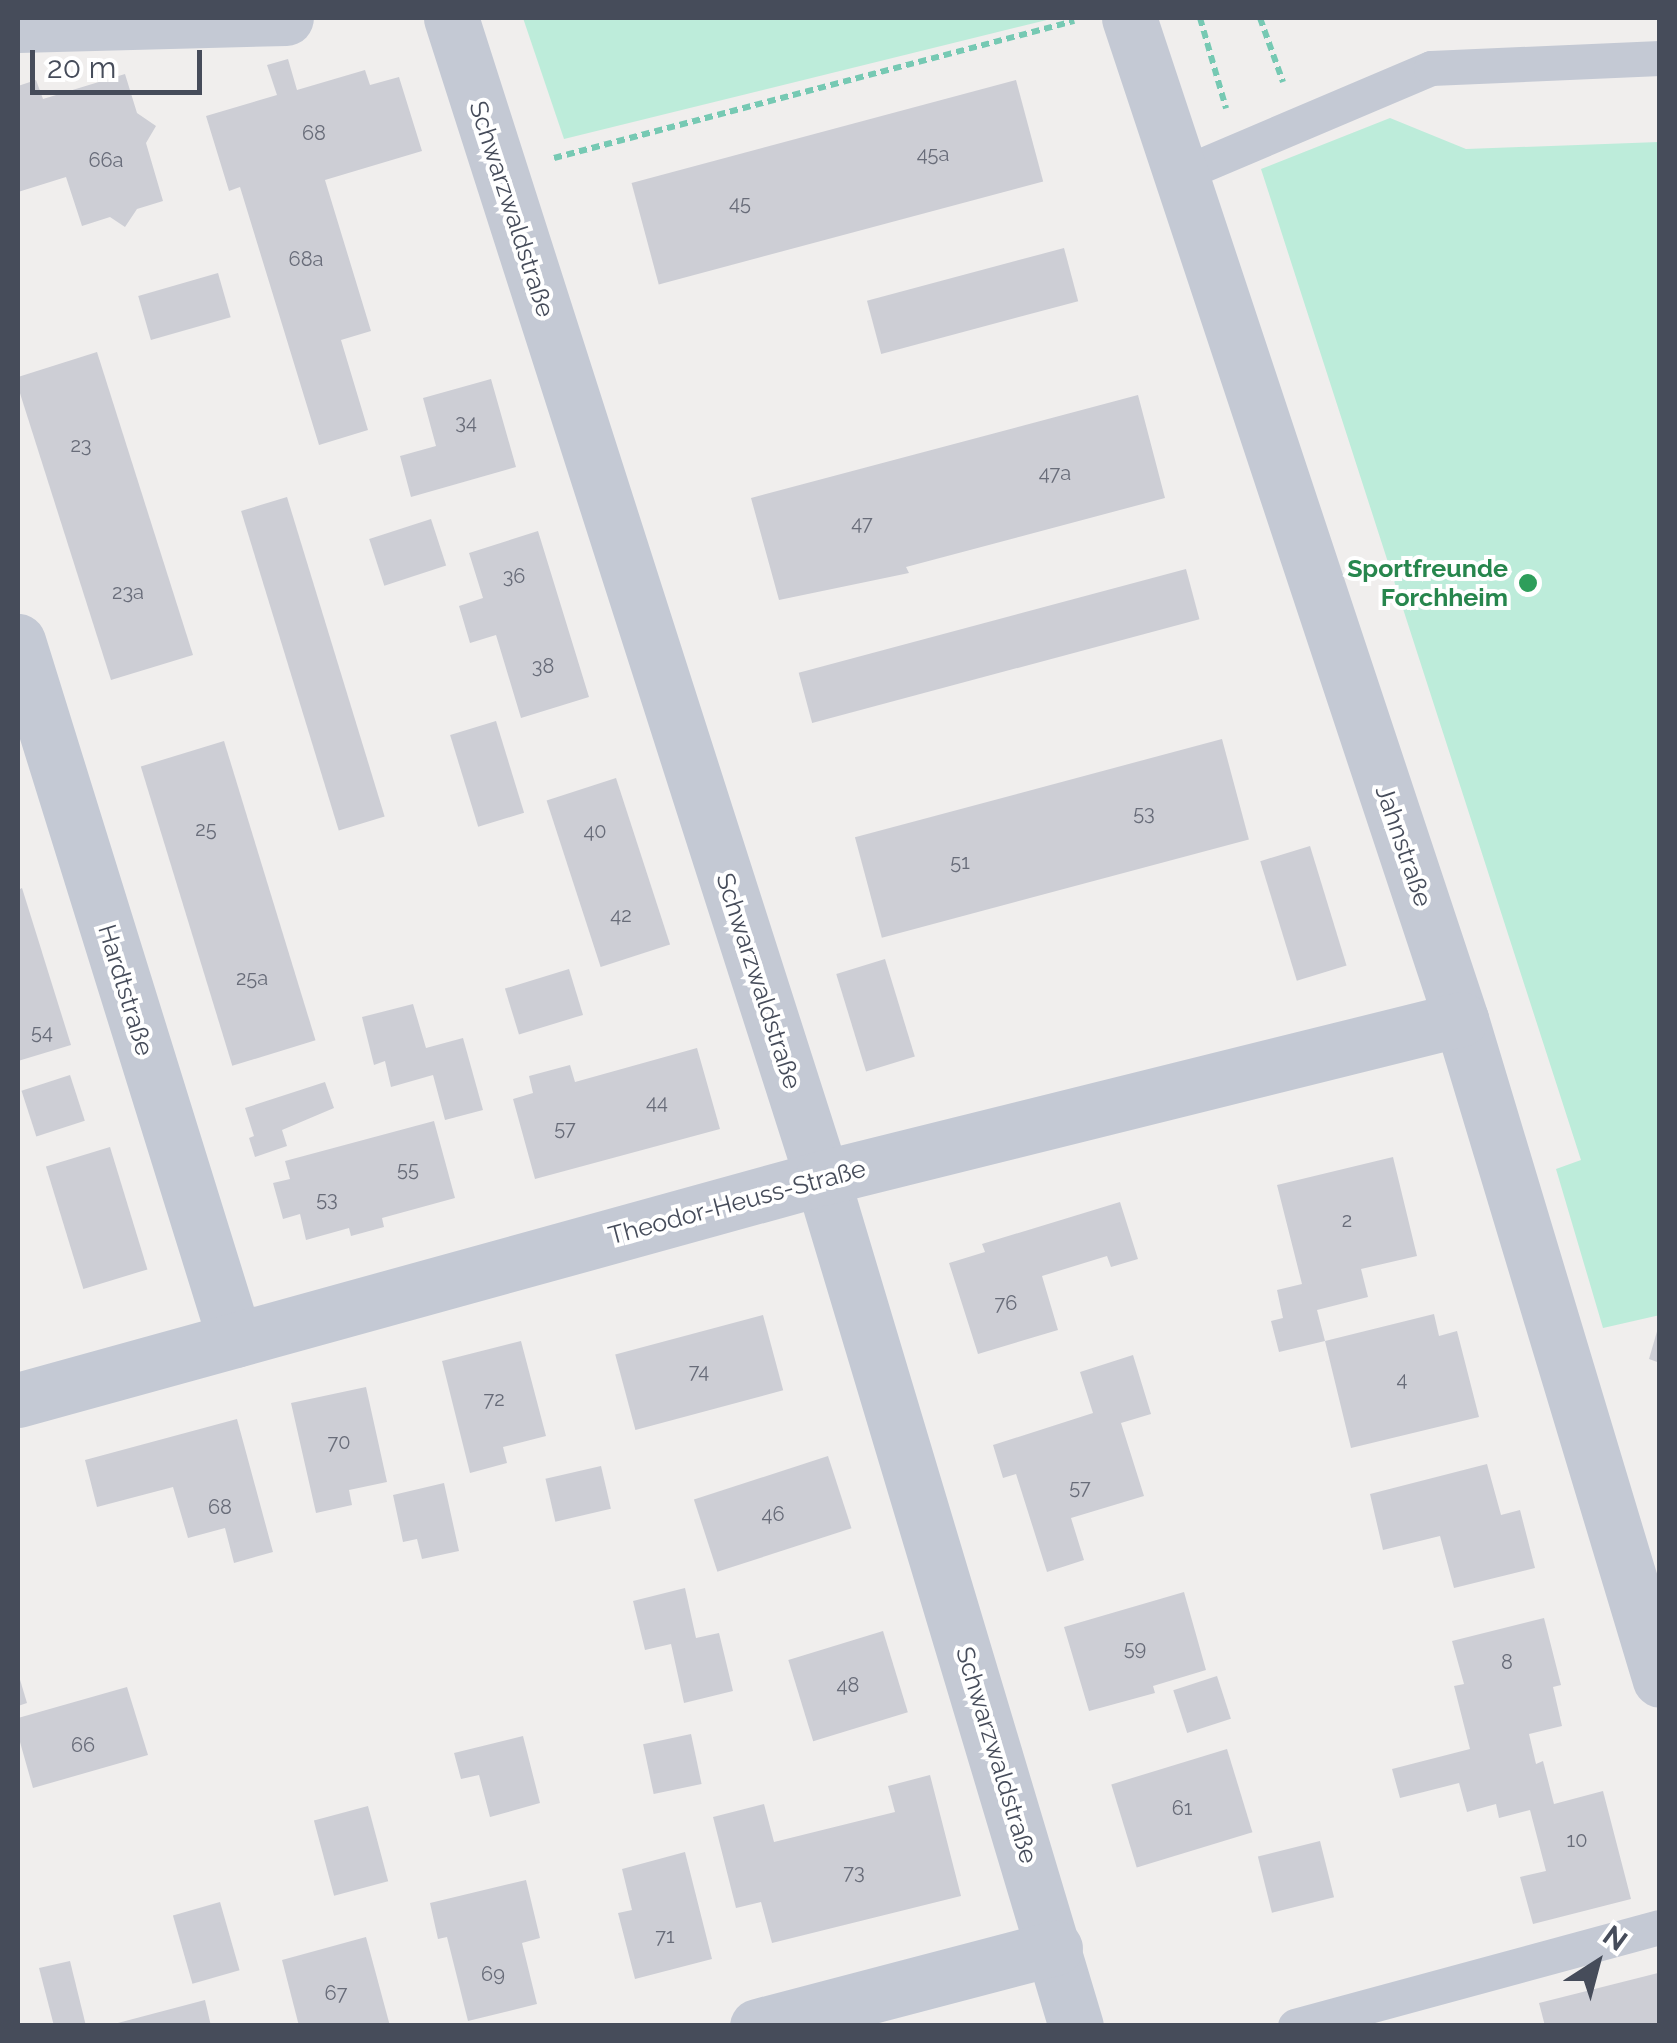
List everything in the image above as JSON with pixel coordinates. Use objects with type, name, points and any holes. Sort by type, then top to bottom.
[{"type":"street","points":[[18,25],[286,18]]},
{"type":"street","name":"Schwarzwaldstraße","points":[[451,18],[822,1178],[1076,2026]]},
{"type":"street","name":"Jahnstraße","points":[[1129,18],[1178,175],[1462,1018],[1660,1680]]},
{"type":"street","name":"Hardtstraße","points":[[18,641],[235,1340]]},
{"type":"street","name":"Theodor-Heuss-Straße","points":[[18,1400],[822,1178],[1462,1018]]},
{"type":"street","points":[[757,2026],[1055,1948]]},
{"type":"lane","points":[[1178,175],[1431,68],[1660,58]]},
{"type":"lane","points":[[1295,2026],[1660,1927]]},
{"type":"path","points":[[500,172],[1089,18]]},
{"type":"path","points":[[1200,18],[1239,152]]},
{"type":"path","points":[[1260,18],[1280,75]]},
{"type":"green space","points":[[523,18],[1055,18],[564,139]]},
{"type":"green space","name":"Sportfreunde Forchheim","points":[[1390,118],[1466,149],[1659,142],[1660,1315],[1603,1328],[1556,1169],[1581,1160],[1261,169]]},
{"type":"building","points":[[288,59],[297,90],[365,70],[370,85],[399,77],[422,151],[325,180],[371,331],[341,340],[368,430],[319,445],[240,187],[229,191],[206,116],[277,95],[267,65]]},
{"type":"building","points":[[125,74],[137,113],[156,126],[146,143],[163,201],[137,209],[125,227],[110,217],[82,226],[66,177],[18,192],[18,86],[36,80],[43,99]]},
{"type":"building","points":[[1016,80],[1043,181],[659,284],[632,183]]},
{"type":"building","points":[[1064,248],[1078,301],[881,354],[867,301]]},
{"type":"building","points":[[218,273],[231,317],[151,340],[138,296]]},
{"type":"building","points":[[97,352],[193,655],[111,680],[18,387],[18,377]]},
{"type":"building","points":[[491,379],[516,467],[411,497],[400,456],[436,446],[423,398]]},
{"type":"building","points":[[1138,395],[1165,498],[906,567],[909,573],[779,600],[751,498]]},
{"type":"building","points":[[287,497],[385,816],[339,830],[241,511]]},
{"type":"building","points":[[431,519],[446,566],[384,586],[369,539]]},
{"type":"building","points":[[538,531],[589,697],[521,718],[496,635],[470,643],[459,606],[483,598],[469,553]]},
{"type":"building","points":[[1186,569],[1199,619],[812,723],[799,673]]},
{"type":"building","points":[[496,721],[524,813],[478,827],[450,735]]},
{"type":"building","points":[[1222,739],[1249,839],[882,938],[855,837]]},
{"type":"building","points":[[224,741],[316,1040],[232,1066],[141,766]]},
{"type":"building","points":[[616,778],[670,944],[601,967],[547,801]]},
{"type":"building","points":[[1310,846],[1347,966],[1297,981],[1260,861]]},
{"type":"building","points":[[22,888],[71,1045],[18,1061],[18,890]]},
{"type":"building","points":[[885,959],[915,1057],[866,1071],[836,974]]},
{"type":"building","points":[[569,969],[583,1015],[519,1034],[505,989]]},
{"type":"building","points":[[413,1004],[426,1048],[463,1038],[483,1110],[445,1120],[433,1075],[391,1087],[385,1061],[374,1065],[362,1017]]},
{"type":"building","points":[[697,1048],[720,1129],[535,1179],[513,1099],[533,1093],[529,1076],[570,1065],[575,1082]]},
{"type":"building","points":[[70,1075],[85,1121],[36,1136],[21,1091]]},
{"type":"building","points":[[325,1082],[334,1108],[282,1130],[287,1146],[255,1157],[249,1138],[254,1136],[245,1108]]},
{"type":"building","points":[[434,1121],[455,1198],[382,1218],[384,1227],[351,1236],[349,1228],[306,1240],[300,1214],[283,1219],[273,1183],[290,1179],[285,1161]]},
{"type":"building","points":[[110,1147],[147,1269],[83,1289],[46,1167]]},
{"type":"building","points":[[1393,1157],[1417,1256],[1361,1269],[1368,1297],[1317,1310],[1325,1341],[1279,1352],[1271,1321],[1283,1318],[1277,1290],[1302,1284],[1277,1185]]},
{"type":"building","points":[[1120,1202],[1138,1259],[1111,1267],[1107,1256],[1042,1276],[1058,1330],[978,1354],[949,1263],[985,1252],[982,1244]]},
{"type":"building","points":[[1434,1314],[1439,1336],[1457,1331],[1479,1417],[1351,1448],[1325,1341]]},
{"type":"building","points":[[763,1315],[783,1390],[635,1430],[615,1355]]},
{"type":"building","points":[[1660,1328],[1660,1363],[1649,1359]]},
{"type":"building","points":[[521,1341],[546,1436],[503,1447],[507,1463],[470,1473],[442,1361]]},
{"type":"building","points":[[1133,1355],[1151,1414],[1121,1423],[1144,1496],[1071,1518],[1084,1560],[1047,1572],[1016,1474],[1003,1478],[993,1445],[1093,1413],[1080,1372]]},
{"type":"building","points":[[366,1387],[387,1482],[349,1490],[352,1505],[316,1513],[291,1403]]},
{"type":"building","points":[[237,1419],[273,1552],[234,1563],[225,1528],[188,1538],[173,1487],[97,1507],[85,1460]]},
{"type":"building","points":[[828,1456],[851,1528],[717,1572],[694,1500]]},
{"type":"building","points":[[1487,1464],[1501,1515],[1520,1510],[1535,1568],[1454,1588],[1440,1536],[1383,1550],[1370,1494]]},
{"type":"building","points":[[601,1466],[611,1509],[555,1522],[545,1479]]},
{"type":"building","points":[[444,1483],[459,1551],[422,1559],[417,1539],[403,1542],[393,1495]]},
{"type":"building","points":[[685,1588],[696,1638],[719,1633],[733,1691],[684,1703],[671,1644],[645,1650],[633,1601]]},
{"type":"building","points":[[1184,1592],[1206,1670],[1153,1686],[1155,1693],[1089,1711],[1064,1627]]},
{"type":"building","points":[[1544,1618],[1561,1685],[1553,1687],[1562,1726],[1529,1734],[1536,1764],[1543,1761],[1554,1804],[1603,1791],[1631,1899],[1533,1924],[1520,1877],[1546,1871],[1530,1810],[1499,1818],[1496,1804],[1467,1812],[1459,1783],[1400,1798],[1392,1769],[1470,1749],[1454,1686],[1464,1684],[1452,1641]]},
{"type":"building","points":[[883,1631],[908,1712],[813,1741],[788,1660]]},
{"type":"building","points":[[18,1673],[27,1703],[18,1706]]},
{"type":"building","points":[[1217,1676],[1231,1719],[1187,1733],[1173,1690]]},
{"type":"building","points":[[127,1687],[148,1755],[33,1788],[18,1735],[18,1718]]},
{"type":"building","points":[[691,1734],[702,1784],[654,1794],[643,1744]]},
{"type":"building","points":[[523,1736],[540,1803],[490,1817],[479,1775],[461,1779],[454,1753]]},
{"type":"building","points":[[1227,1749],[1252,1832],[1137,1868],[1111,1784]]},
{"type":"building","points":[[930,1775],[961,1896],[772,1943],[761,1902],[736,1908],[713,1817],[764,1804],[774,1842],[895,1812],[888,1786]]},
{"type":"building","points":[[368,1806],[388,1881],[334,1896],[314,1820]]},
{"type":"building","points":[[1320,1841],[1334,1897],[1272,1913],[1258,1856]]},
{"type":"building","points":[[685,1852],[712,1959],[635,1979],[618,1913],[632,1910],[622,1869]]},
{"type":"building","points":[[526,1880],[540,1938],[522,1943],[537,2004],[468,2021],[447,1937],[438,1939],[430,1903]]},
{"type":"building","points":[[220,1902],[240,1970],[192,1984],[173,1916]]},
{"type":"building","points":[[366,1937],[390,2026],[299,2026],[282,1960]]},
{"type":"building","points":[[70,1961],[86,2026],[54,2026],[39,1968]]},
{"type":"building","points":[[1658,1973],[1660,2026],[1545,2026],[1539,2003]]},
{"type":"building","points":[[205,2000],[211,2026],[114,2026],[114,2024]]},
{"type":"place","name":"Sportfreunde Forchheim","points":[[1528,583]]}]
